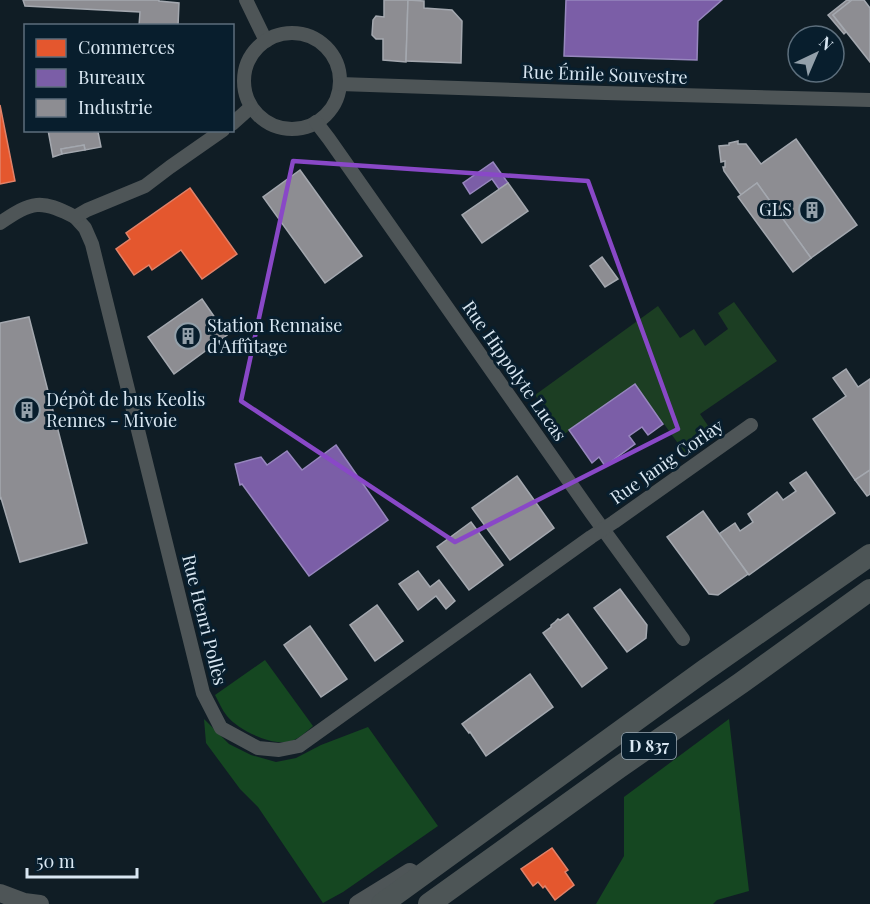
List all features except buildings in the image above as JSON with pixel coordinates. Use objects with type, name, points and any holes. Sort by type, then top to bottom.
[{"type":"main road","name":"D 837","points":[[382,904],[695,677],[870,555]]},
{"type":"main road","name":"D 837","points":[[429,904],[870,590]]},
{"type":"street","points":[[246,0],[266,41]]},
{"type":"street","points":[[282,34],[300,34],[316,40],[329,51],[338,67],[340,84],[336,101],[326,115],[316,122],[295,129],[278,127],[263,120],[251,107],[244,89],[245,71],[252,53],[266,41],[282,34]]},
{"type":"street","name":"Rue Émile Souvestre","points":[[340,84],[870,100]]},
{"type":"street","points":[[234,122],[251,107]]},
{"type":"street","name":"Rue Hippolyte Lucas","points":[[316,122],[683,639]]},
{"type":"street","points":[[0,223],[20,210],[42,204],[75,217],[145,186],[220,132]]},
{"type":"street","name":"Rue Henri Pollès","points":[[75,217],[85,228],[92,244],[203,693],[222,728],[258,748],[279,750],[299,746],[604,529]]},
{"type":"street","name":"Rue Janig Corlay","points":[[604,529],[751,425]]},
{"type":"street","points":[[358,904],[410,872],[430,869]]},
{"type":"street","points":[[0,893],[24,902],[40,904]]},
{"type":"highlighted area","points":[[293,161],[588,181],[678,429],[455,542],[241,401]]},
{"type":"green space","points":[[734,302],[777,361],[700,414],[713,433],[685,453],[635,384],[563,435],[535,395],[658,306],[680,338],[694,329],[705,346],[728,329],[718,313]]},
{"type":"green space","points":[[265,660],[313,726],[294,740],[277,742],[248,732],[227,716],[215,695]]},
{"type":"green space","points":[[204,719],[229,744],[251,755],[276,762],[296,758],[321,745],[368,727],[438,826],[343,892],[323,903],[258,807],[240,789],[206,743]]},
{"type":"green space","points":[[729,719],[749,891],[717,900],[713,904],[596,904],[624,856],[624,797]]},
{"type":"place","name":"GLS","points":[[812,210]]},
{"type":"place","name":"Station Rennaise d'Affûtage","points":[[188,336]]},
{"type":"place","name":"Dépôt de bus Keolis Rennes - Mivoie","points":[[27,410]]}]
